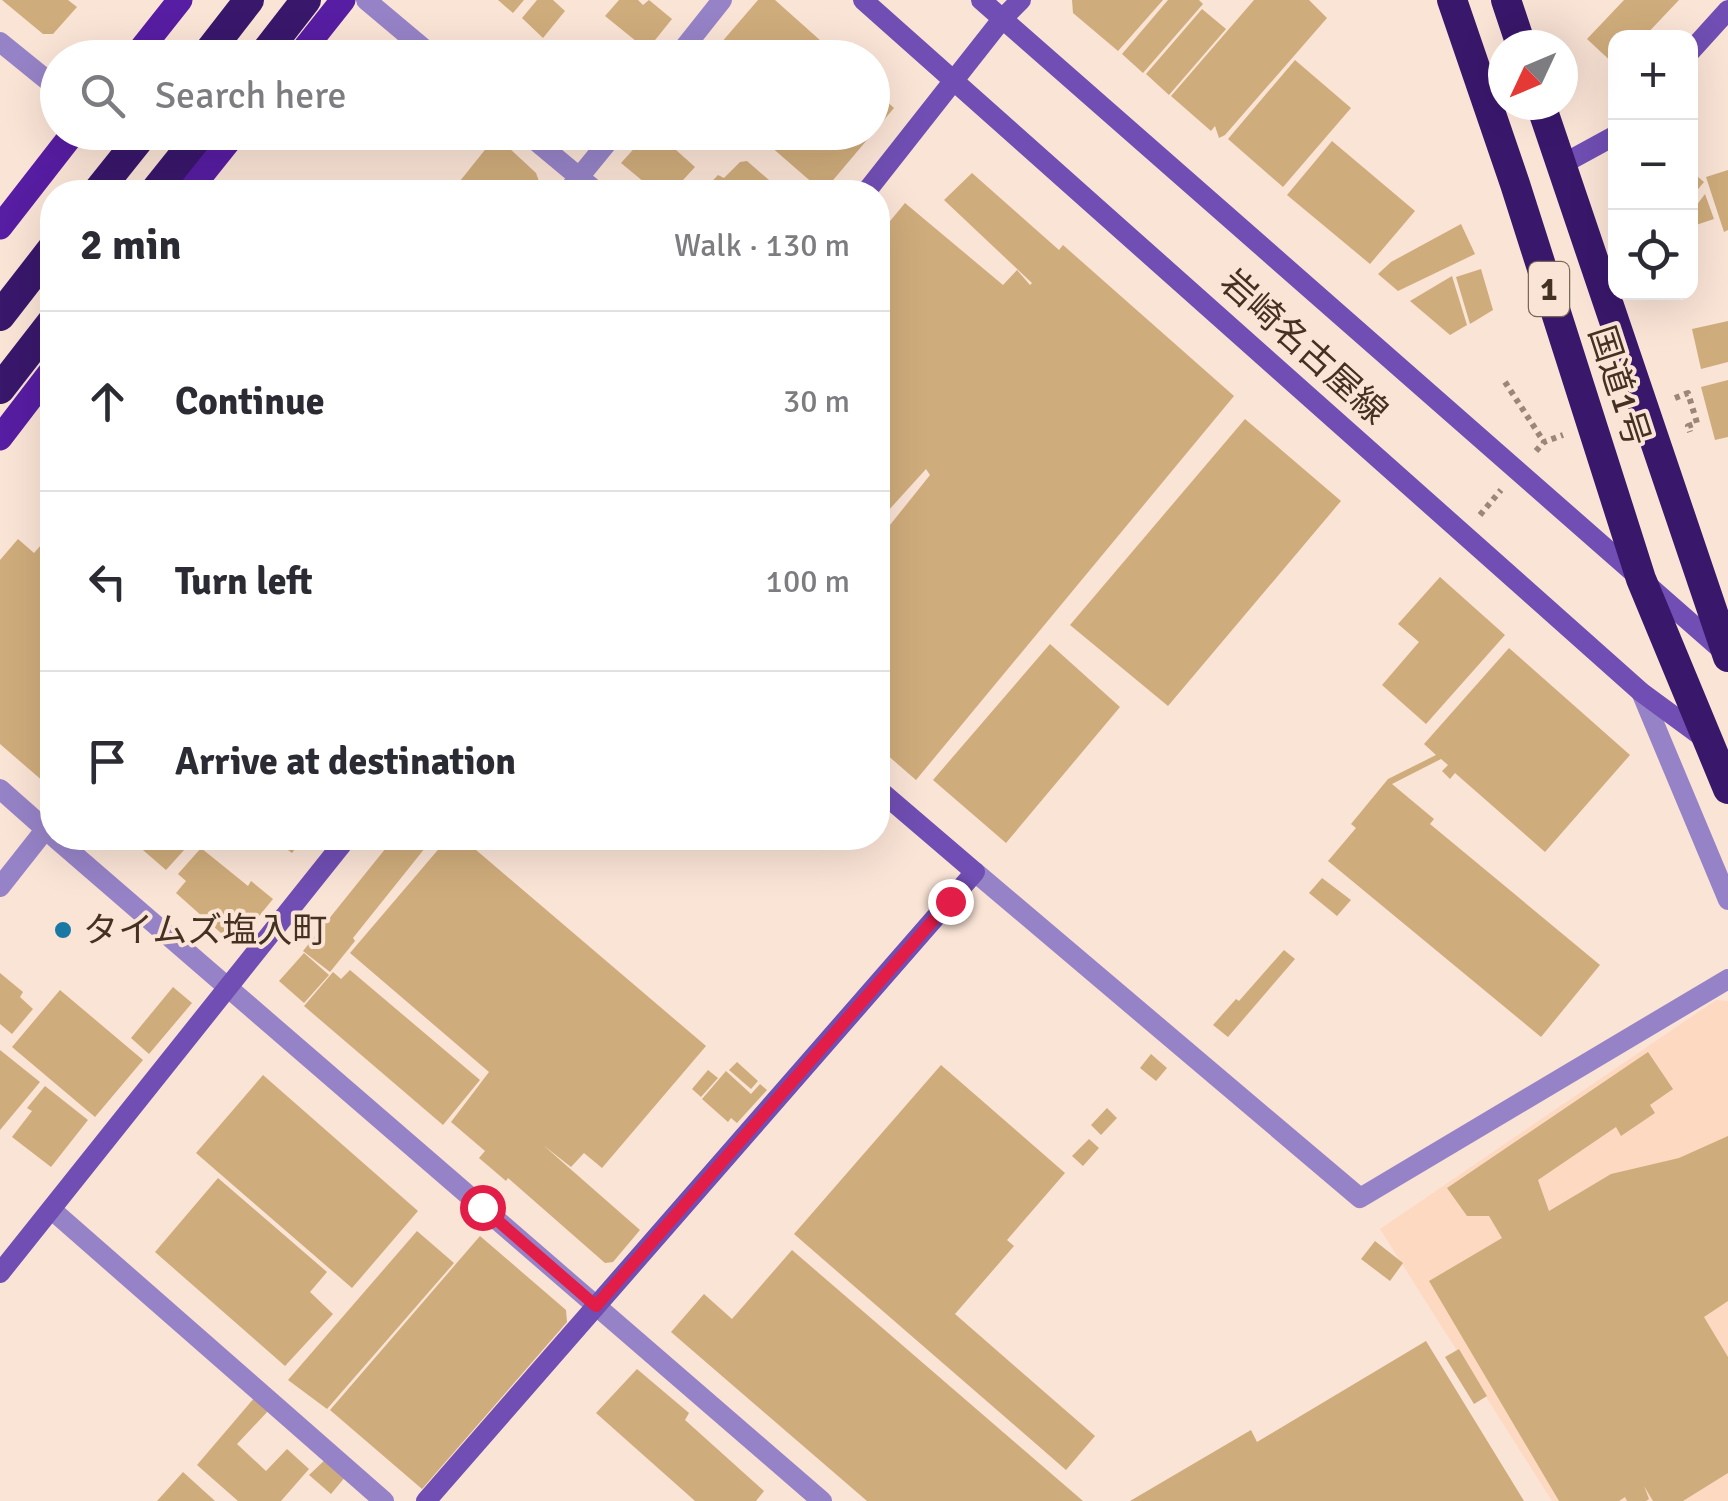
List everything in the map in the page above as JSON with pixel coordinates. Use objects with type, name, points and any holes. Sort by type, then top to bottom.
[{"type":"highway","points":[[218,40],[250,0]]},
{"type":"highway","points":[[275,40],[306,0]]},
{"type":"highway","name":"国道1号","points":[[1452,0],[1642,579],[1728,790]]},
{"type":"highway","points":[[1506,0],[1516,30]]},
{"type":"highway","name":"国道1号","points":[[1547,120],[1722,619],[1728,655]]},
{"type":"highway","points":[[107,180],[131,150]]},
{"type":"highway","points":[[164,180],[188,150]]},
{"type":"highway","points":[[0,316],[40,264]]},
{"type":"highway","points":[[0,389],[40,337]]},
{"type":"main road","points":[[148,40],[180,0]]},
{"type":"main road","points":[[311,40],[343,0]]},
{"type":"main road","name":"岩崎名古屋線","points":[[863,0],[1641,692],[1705,739]]},
{"type":"main road","name":"岩崎名古屋線","points":[[981,0],[1728,655]]},
{"type":"main road","points":[[876,180],[1002,18],[1021,0]]},
{"type":"main road","points":[[1698,43],[1728,10]]},
{"type":"main road","points":[[1562,164],[1608,139]]},
{"type":"main road","points":[[0,227],[60,150]]},
{"type":"main road","points":[[198,180],[222,150]]},
{"type":"main road","points":[[0,438],[40,386]]},
{"type":"main road","points":[[426,1501],[975,872],[890,799]]},
{"type":"main road","points":[[0,1273],[336,850]]},
{"type":"street","points":[[366,0],[414,40]]},
{"type":"street","points":[[690,40],[722,0]]},
{"type":"street","points":[[0,42],[40,74]]},
{"type":"street","points":[[542,150],[569,180]]},
{"type":"street","points":[[578,180],[602,150]]},
{"type":"street","points":[[1641,692],[1728,900]]},
{"type":"street","points":[[0,790],[40,822]]},
{"type":"street","points":[[0,887],[40,844]]},
{"type":"street","points":[[73,850],[822,1501]]},
{"type":"street","points":[[975,872],[1360,1198],[1728,979]]},
{"type":"street","points":[[52,1210],[384,1501]]},
{"type":"path","points":[[1505,382],[1544,442]]},
{"type":"shaded area","points":[[1716,1000],[1728,1001],[1728,1501],[1552,1501],[1380,1229]]},
{"type":"building","points":[[2,0],[68,0],[77,7],[53,34],[43,34]]},
{"type":"building","points":[[498,0],[524,0],[513,13]]},
{"type":"building","points":[[537,0],[553,0],[565,11],[543,38],[522,18]]},
{"type":"building","points":[[619,0],[638,0],[643,5],[649,0],[672,19],[655,40],[635,40],[605,16]]},
{"type":"building","points":[[758,0],[775,0],[820,40],[724,40]]},
{"type":"building","points":[[1072,0],[1163,0],[1118,51],[1073,13]]},
{"type":"building","points":[[1168,0],[1199,0],[1203,4],[1143,73],[1122,54]]},
{"type":"building","points":[[1254,0],[1309,0],[1327,18],[1219,138],[1215,126],[1211,131],[1171,96]]},
{"type":"building","points":[[1624,0],[1679,0],[1651,30],[1608,30],[1608,59],[1587,39]]},
{"type":"building","points":[[1202,9],[1226,29],[1169,95],[1146,74]]},
{"type":"building","points":[[1295,60],[1351,108],[1283,187],[1228,139]]},
{"type":"building","points":[[1332,141],[1415,211],[1370,264],[1287,195]]},
{"type":"building","points":[[485,150],[511,150],[539,180],[461,180]]},
{"type":"building","points":[[633,150],[676,150],[695,167],[683,180],[642,180],[621,163]]},
{"type":"building","points":[[775,150],[858,150],[833,180],[809,180]]},
{"type":"building","points":[[747,161],[769,180],[713,180],[718,175],[724,178],[740,162]]},
{"type":"building","points":[[1728,170],[1728,230],[1724,232],[1706,177]]},
{"type":"building","points":[[972,173],[1059,250],[1063,245],[1234,396],[916,780],[890,757],[890,525],[930,475],[926,469],[890,509],[890,221],[905,203],[1003,285],[1017,270],[1032,283],[944,200]]},
{"type":"building","points":[[1705,194],[1714,219],[1698,224],[1698,203]]},
{"type":"building","points":[[1461,224],[1475,254],[1398,291],[1378,274],[1391,262]]},
{"type":"building","points":[[1481,269],[1493,310],[1470,324],[1456,277]]},
{"type":"building","points":[[1452,276],[1467,325],[1450,335],[1410,301]]},
{"type":"building","points":[[1728,321],[1728,362],[1701,369],[1692,329]]},
{"type":"building","points":[[1728,380],[1728,437],[1715,440],[1701,387]]},
{"type":"building","points":[[1245,419],[1341,501],[1168,706],[1070,625]]},
{"type":"building","points":[[18,539],[34,553],[40,546],[40,779],[0,744],[0,560]]},
{"type":"building","points":[[1440,577],[1505,635],[1426,724],[1382,685],[1419,642],[1398,624]]},
{"type":"building","points":[[1050,644],[1120,707],[1006,843],[933,780]]},
{"type":"building","points":[[1509,648],[1630,755],[1545,852],[1455,773],[1450,779],[1442,771],[1448,765],[1441,759],[1392,784],[1434,819],[1430,824],[1600,965],[1541,1037],[1328,861],[1356,828],[1351,824],[1388,779],[1436,755],[1424,744]]},
{"type":"building","points":[[143,850],[184,850],[166,870]]},
{"type":"building","points":[[203,850],[248,886],[251,881],[273,899],[241,938],[227,927],[222,934],[176,893],[186,881],[178,874]]},
{"type":"building","points":[[384,850],[423,850],[330,972],[303,951]]},
{"type":"building","points":[[438,850],[476,850],[706,1046],[602,1168],[584,1153],[571,1167],[543,1145],[640,1230],[613,1262],[605,1263],[508,1178],[506,1181],[479,1158],[485,1151],[451,1122],[489,1072],[350,953]]},
{"type":"building","points":[[1322,878],[1351,900],[1337,916],[1309,893]]},
{"type":"building","points":[[1284,950],[1295,959],[1228,1037],[1213,1025]]},
{"type":"building","points":[[304,953],[329,975],[304,1003],[279,981]]},
{"type":"building","points":[[350,970],[480,1080],[443,1125],[304,1006],[333,972],[341,979]]},
{"type":"building","points":[[0,973],[23,992],[20,997],[33,1009],[12,1034],[0,1024]]},
{"type":"building","points":[[173,987],[192,1003],[149,1054],[131,1038]]},
{"type":"building","points":[[60,990],[143,1060],[95,1117],[12,1047]]},
{"type":"building","points":[[0,1050],[40,1082],[0,1130]]},
{"type":"building","points":[[1648,1052],[1673,1089],[1650,1105],[1655,1113],[1621,1136],[1616,1127],[1538,1180],[1549,1211],[1611,1174],[1679,1158],[1728,1136],[1728,1301],[1704,1317],[1728,1357],[1728,1473],[1683,1501],[1653,1501],[1644,1486],[1649,1499],[1646,1501],[1627,1501],[1625,1497],[1619,1501],[1559,1501],[1429,1281],[1502,1238],[1489,1216],[1467,1216],[1447,1188]]},
{"type":"building","points":[[1151,1054],[1167,1068],[1156,1081],[1140,1068]]},
{"type":"building","points":[[737,1062],[758,1081],[751,1089],[729,1070]]},
{"type":"building","points":[[941,1065],[1065,1173],[1007,1240],[1014,1246],[955,1314],[1095,1436],[1066,1470],[794,1234]]},
{"type":"building","points":[[708,1070],[718,1078],[701,1097],[692,1089]]},
{"type":"building","points":[[726,1071],[751,1094],[760,1084],[767,1090],[737,1123],[731,1118],[728,1122],[702,1099]]},
{"type":"building","points":[[263,1075],[418,1211],[352,1288],[196,1153]]},
{"type":"building","points":[[45,1086],[88,1120],[51,1167],[12,1137],[32,1111],[27,1108]]},
{"type":"building","points":[[1107,1108],[1117,1118],[1101,1135],[1091,1125]]},
{"type":"building","points":[[1089,1139],[1099,1148],[1083,1166],[1072,1156]]},
{"type":"building","points":[[218,1178],[327,1272],[310,1292],[333,1314],[285,1366],[155,1252]]},
{"type":"building","points":[[417,1231],[454,1263],[327,1409],[288,1380]]},
{"type":"building","points":[[480,1236],[566,1310],[567,1322],[422,1489],[330,1410]]},
{"type":"building","points":[[1375,1241],[1403,1263],[1390,1281],[1361,1259]]},
{"type":"building","points":[[792,1250],[1083,1501],[867,1501],[671,1332],[704,1294],[732,1319]]},
{"type":"building","points":[[1426,1341],[1524,1501],[1130,1501],[1251,1430],[1257,1442]]},
{"type":"building","points":[[1459,1349],[1487,1396],[1474,1404],[1445,1357]]},
{"type":"building","points":[[637,1369],[689,1413],[685,1420],[764,1491],[756,1501],[695,1501],[596,1413]]},
{"type":"building","points":[[255,1397],[269,1410],[237,1444],[266,1471],[287,1449],[309,1469],[281,1501],[238,1501],[197,1465]]},
{"type":"building","points":[[327,1458],[346,1476],[331,1494],[309,1475]]},
{"type":"building","points":[[183,1472],[215,1501],[157,1501]]},
{"type":"place","name":"タイムズ塩入町","points":[[63,930]]},
{"type":"route","points":[[482,1207],[596,1306],[950,901]]}]
